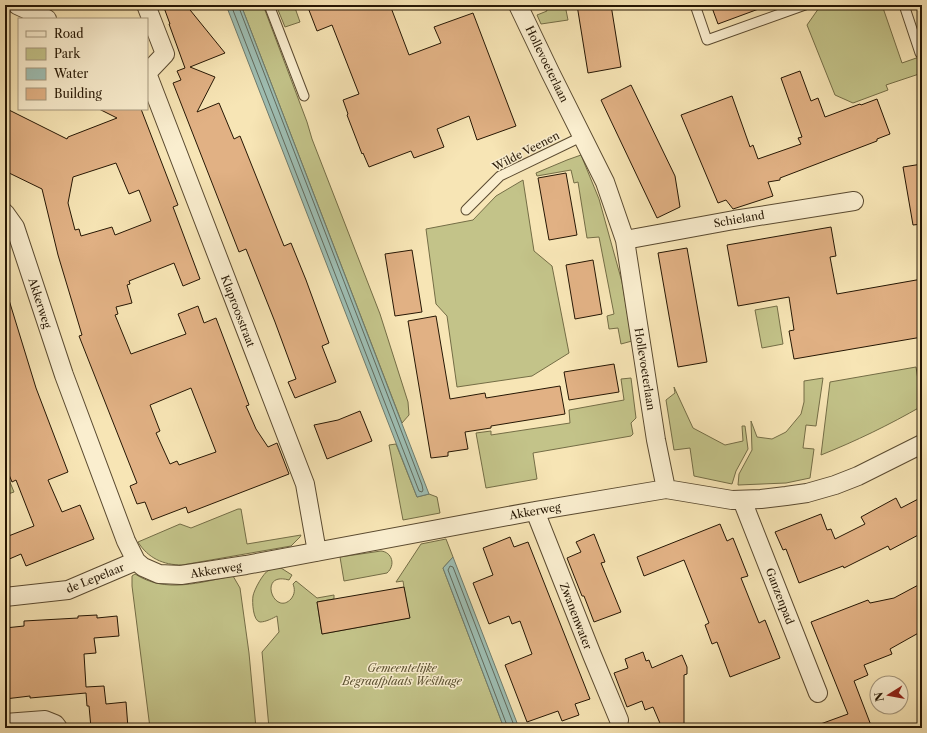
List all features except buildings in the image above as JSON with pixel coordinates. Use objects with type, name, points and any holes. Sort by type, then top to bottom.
[{"type":"street","points":[[18,5],[45,18]]},
{"type":"street","points":[[146,5],[165,54],[148,72]]},
{"type":"street","name":"Hollevoeterlaan","points":[[518,5],[605,182],[625,240],[656,440],[666,489]]},
{"type":"street","name":"Klaproosstraat","points":[[148,76],[305,484],[317,552]]},
{"type":"street","name":"Schieland","points":[[625,240],[734,220],[854,201]]},
{"type":"street","name":"Akkerweg","points":[[5,213],[15,226],[64,375],[116,514],[136,561],[143,567],[159,574],[181,575],[317,552],[535,511],[666,489]]},
{"type":"street","points":[[666,489],[732,500],[786,496],[835,485],[858,476],[922,444]]},
{"type":"street","name":"Ganzenpad","points":[[742,500],[818,692]]},
{"type":"street","name":"Zwanenwater","points":[[535,511],[619,720]]},
{"type":"street","name":"de Lepelaar","points":[[5,597],[68,590],[136,561]]},
{"type":"street","points":[[5,723],[45,720],[54,724],[58,728]]},
{"type":"lane","points":[[269,5],[304,96]]},
{"type":"lane","points":[[695,5],[707,40],[805,5]]},
{"type":"lane","points":[[904,5],[920,53]]},
{"type":"lane","name":"Wilde Veenen","points":[[466,210],[500,176],[583,136]]},
{"type":"green space","points":[[241,5],[263,5],[312,139],[380,314],[408,402],[409,415],[402,423]]},
{"type":"green space","points":[[276,5],[294,5],[300,22],[285,27]]},
{"type":"green space","points":[[545,5],[565,5],[568,20],[541,24],[537,15],[547,11]]},
{"type":"green space","points":[[821,5],[882,5],[902,63],[922,56],[922,73],[886,85],[888,90],[853,103],[835,95],[807,25]]},
{"type":"green space","points":[[581,155],[599,199],[622,282],[632,341],[621,344],[618,328],[609,329],[607,316],[614,314],[599,237],[587,238],[578,182],[574,183],[571,170],[537,176],[536,173]]},
{"type":"green space","points":[[523,180],[534,251],[552,266],[569,353],[532,376],[457,387],[447,316],[436,304],[426,229],[473,220],[496,196]]},
{"type":"green space","points":[[777,306],[783,344],[762,348],[755,310]]},
{"type":"green space","points":[[916,367],[922,406],[897,420],[821,455],[830,382]]},
{"type":"green space","points":[[631,378],[636,418],[631,423],[633,434],[631,436],[533,453],[537,479],[486,488],[476,433],[491,431],[491,435],[570,423],[569,410],[624,400],[621,379]]},
{"type":"green space","points":[[823,378],[816,426],[806,425],[803,448],[814,449],[810,478],[786,483],[738,485],[739,474],[752,450],[751,421],[757,437],[772,439],[786,432],[801,414],[804,402],[804,381]]},
{"type":"green space","points":[[674,387],[693,428],[725,445],[743,441],[742,426],[745,426],[748,449],[736,471],[732,484],[694,476],[690,448],[674,450],[666,400],[675,393]]},
{"type":"green space","points":[[396,444],[417,497],[429,494],[437,497],[440,513],[403,520],[389,445]]},
{"type":"green space","points":[[5,470],[14,492],[5,495]]},
{"type":"green space","points":[[241,509],[247,544],[301,535],[291,546],[182,565],[169,564],[157,560],[146,552],[138,542],[180,524],[191,528]]},
{"type":"green space","name":"Gemeentelijke Begraafplaats Westhage","points":[[446,539],[453,557],[443,568],[504,728],[269,728],[262,652],[279,632],[277,616],[269,620],[258,621],[254,615],[253,602],[255,590],[267,572],[272,569],[281,568],[292,575],[289,580],[279,579],[273,582],[271,587],[272,593],[274,599],[279,602],[285,603],[291,599],[294,592],[293,584],[296,581],[317,598],[334,595],[334,599],[317,602],[322,634],[409,618],[403,581],[396,582],[421,544]]},
{"type":"green space","points":[[381,551],[388,554],[392,559],[390,570],[387,573],[344,581],[340,557]]},
{"type":"green space","points":[[135,574],[159,584],[171,585],[183,585],[233,576],[240,588],[249,653],[256,728],[150,728],[132,586],[132,576]]},
{"type":"water","points":[[226,5],[241,5],[429,494],[417,497]]},
{"type":"water","points":[[453,557],[519,728],[504,728],[443,568]]}]
